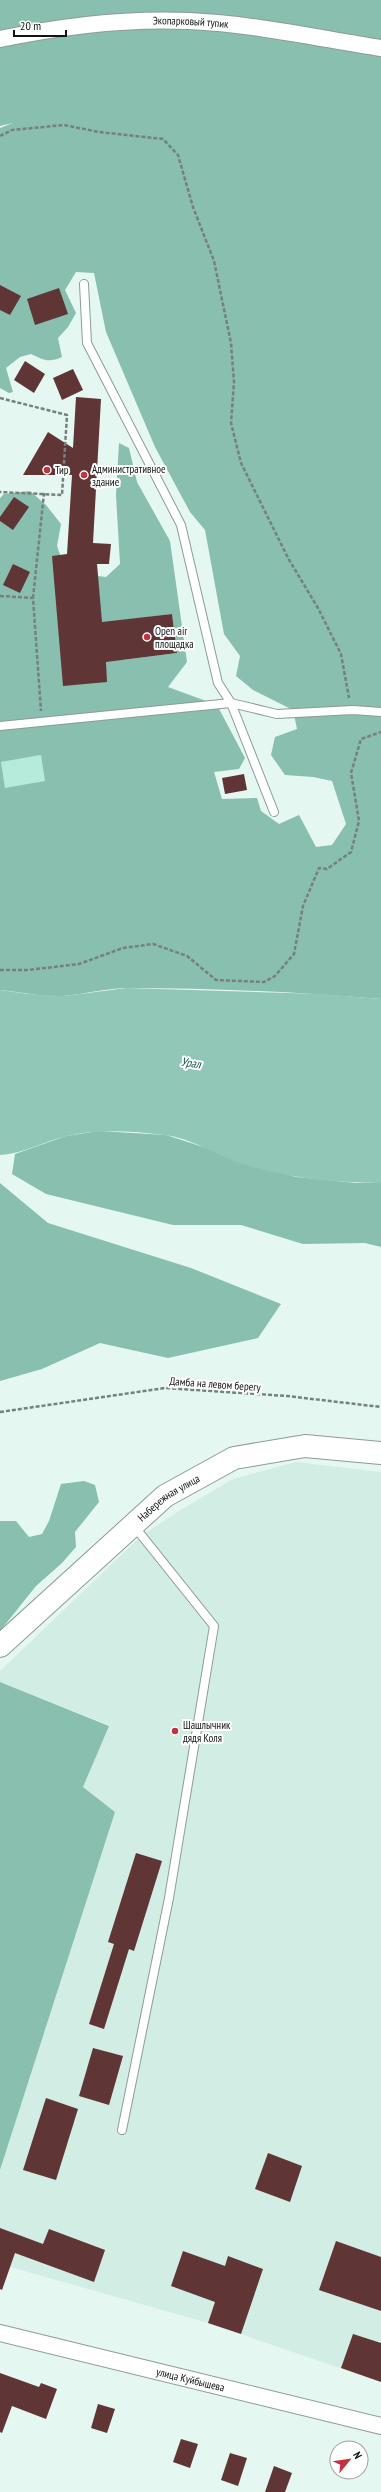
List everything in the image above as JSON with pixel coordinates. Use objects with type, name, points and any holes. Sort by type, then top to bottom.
[{"type":"main road","name":"Набережная улица","points":[[0,1646],[165,1496],[234,1458],[305,1446],[381,1453]]},
{"type":"street","name":"Экопарковый тупик","points":[[0,39],[28,33],[134,20],[190,21],[247,26],[381,48]]},
{"type":"street","name":"улица Куйбышева","points":[[0,2333],[381,2426]]},
{"type":"lane","points":[[84,284],[88,342],[181,525],[218,683],[231,703],[274,812]]},
{"type":"lane","points":[[0,726],[231,703],[277,714],[352,710],[381,712]]},
{"type":"lane","points":[[122,2130],[169,1898],[214,1626],[133,1525]]},
{"type":"path","points":[[0,136],[12,130],[64,124],[99,132],[163,139],[178,154],[193,207],[214,260],[231,343],[234,382],[231,423],[242,462],[288,558],[318,608],[341,654],[352,710]]},
{"type":"path","points":[[0,398],[67,415],[62,495],[0,492]]},
{"type":"path","points":[[42,722],[33,598],[44,493]]},
{"type":"path","points":[[0,596],[33,598]]},
{"type":"path","points":[[0,970],[28,970],[79,964],[123,948],[153,944],[187,956],[216,980],[264,982],[275,976],[294,954],[303,906],[319,868],[327,869],[351,852],[359,821],[351,773],[361,739],[381,732]]},
{"type":"path","name":"Дамба на левом берегу","points":[[0,1412],[165,1388],[287,1396],[381,1407]]},
{"type":"shaded area","points":[[0,0],[381,0],[381,999],[287,992],[161,988],[121,988],[63,996],[39,995],[0,990],[0,498],[4,494],[30,491],[46,505],[61,524],[57,546],[65,568],[82,574],[106,577],[120,564],[116,495],[119,443],[129,448],[137,482],[170,541],[187,662],[168,687],[217,705],[245,758],[239,769],[214,772],[222,799],[257,798],[261,811],[279,824],[299,815],[316,847],[332,845],[346,824],[332,781],[313,777],[285,775],[271,755],[275,737],[297,729],[293,710],[253,690],[236,676],[240,656],[224,634],[205,530],[190,512],[155,447],[106,332],[94,273],[76,272],[65,290],[76,313],[68,327],[58,338],[62,357],[50,360],[31,354],[20,357],[6,368],[13,392],[9,393],[0,388],[0,128],[13,123],[0,126]],"holes":[[[172,614],[177,653],[121,660],[117,621]],[[41,755],[45,781],[5,788],[1,762]]]},
{"type":"shaded area","points":[[41,755],[46,781],[5,789],[1,762]]},
{"type":"shaded area","points":[[99,1131],[166,1135],[296,1177],[356,1183],[381,1182],[381,1247],[365,1243],[303,1244],[241,1225],[173,1225],[46,1194],[12,1174],[15,1154],[66,1136]]},
{"type":"shaded area","points":[[0,1183],[48,1223],[191,1268],[281,1304],[258,1338],[168,1358],[100,1343],[42,1369],[0,1381]]},
{"type":"shaded area","points":[[296,1462],[381,1472],[381,2382],[208,2323],[0,2264],[0,2170],[115,1812],[83,1787],[109,1725],[0,1682],[0,1671],[141,1536],[179,1511],[233,1479]]},
{"type":"shaded area","points":[[84,1481],[95,1485],[99,1502],[75,1532],[76,1547],[62,1563],[36,1586],[0,1631],[0,1521],[16,1521],[29,1537],[42,1534],[49,1521],[61,1484]]},
{"type":"shaded area","points":[[0,1682],[109,1726],[83,1787],[115,1812],[0,2170]]},
{"type":"water","name":"Урал","points":[[127,988],[322,994],[381,999],[381,1182],[330,1181],[296,1177],[262,1170],[236,1162],[185,1140],[164,1135],[140,1132],[91,1132],[59,1138],[26,1150],[0,1155],[0,990],[28,994],[64,996]]},
{"type":"building","points":[[0,285],[21,296],[10,315],[0,310]]},
{"type":"building","points":[[59,288],[68,314],[35,325],[27,299]]},
{"type":"building","points":[[25,361],[45,374],[34,393],[14,380]]},
{"type":"building","points":[[73,369],[83,390],[62,400],[53,378]]},
{"type":"building","points":[[76,397],[101,399],[93,543],[111,544],[109,564],[97,564],[102,622],[172,614],[177,653],[106,662],[107,682],[63,686],[52,556],[67,554],[72,475],[23,475],[48,432],[73,448]]},
{"type":"building","points":[[14,497],[29,507],[13,530],[0,521],[0,517]]},
{"type":"building","points":[[13,564],[30,572],[20,593],[3,585]]},
{"type":"building","points":[[244,774],[247,790],[225,794],[222,778]]},
{"type":"building","points":[[136,1853],[162,1861],[134,1951],[129,1949],[104,2029],[89,2024],[114,1944],[108,1942]]},
{"type":"building","points":[[93,2048],[123,2056],[109,2105],[79,2096]]},
{"type":"building","points":[[46,2098],[78,2109],[56,2180],[23,2170]]},
{"type":"building","points":[[268,2153],[302,2166],[290,2202],[255,2189]]},
{"type":"building","points":[[0,2228],[43,2244],[49,2229],[105,2250],[94,2282],[15,2253],[2,2290],[0,2289]]},
{"type":"building","points":[[336,2241],[381,2257],[381,2311],[319,2290]]},
{"type":"building","points":[[183,2251],[225,2266],[228,2256],[263,2269],[241,2334],[208,2323],[215,2302],[171,2286]]},
{"type":"building","points":[[353,2334],[381,2343],[381,2382],[341,2368]]},
{"type":"building","points":[[0,2373],[39,2387],[41,2383],[57,2389],[46,2419],[12,2406],[2,2433],[0,2432]]},
{"type":"building","points":[[98,2404],[115,2409],[107,2433],[91,2428]]},
{"type":"building","points":[[181,2439],[198,2444],[190,2468],[173,2462]]},
{"type":"building","points":[[230,2453],[247,2458],[238,2486],[221,2480]]},
{"type":"building","points":[[274,2466],[292,2473],[285,2492],[265,2492]]},
{"type":"place","name":"Тир","points":[[47,470]]},
{"type":"place","name":"Административное здание","points":[[84,475]]},
{"type":"place","name":"Open air площадка","points":[[147,637]]},
{"type":"place","name":"Шашлычник дядя Коля","points":[[175,1731]]}]
